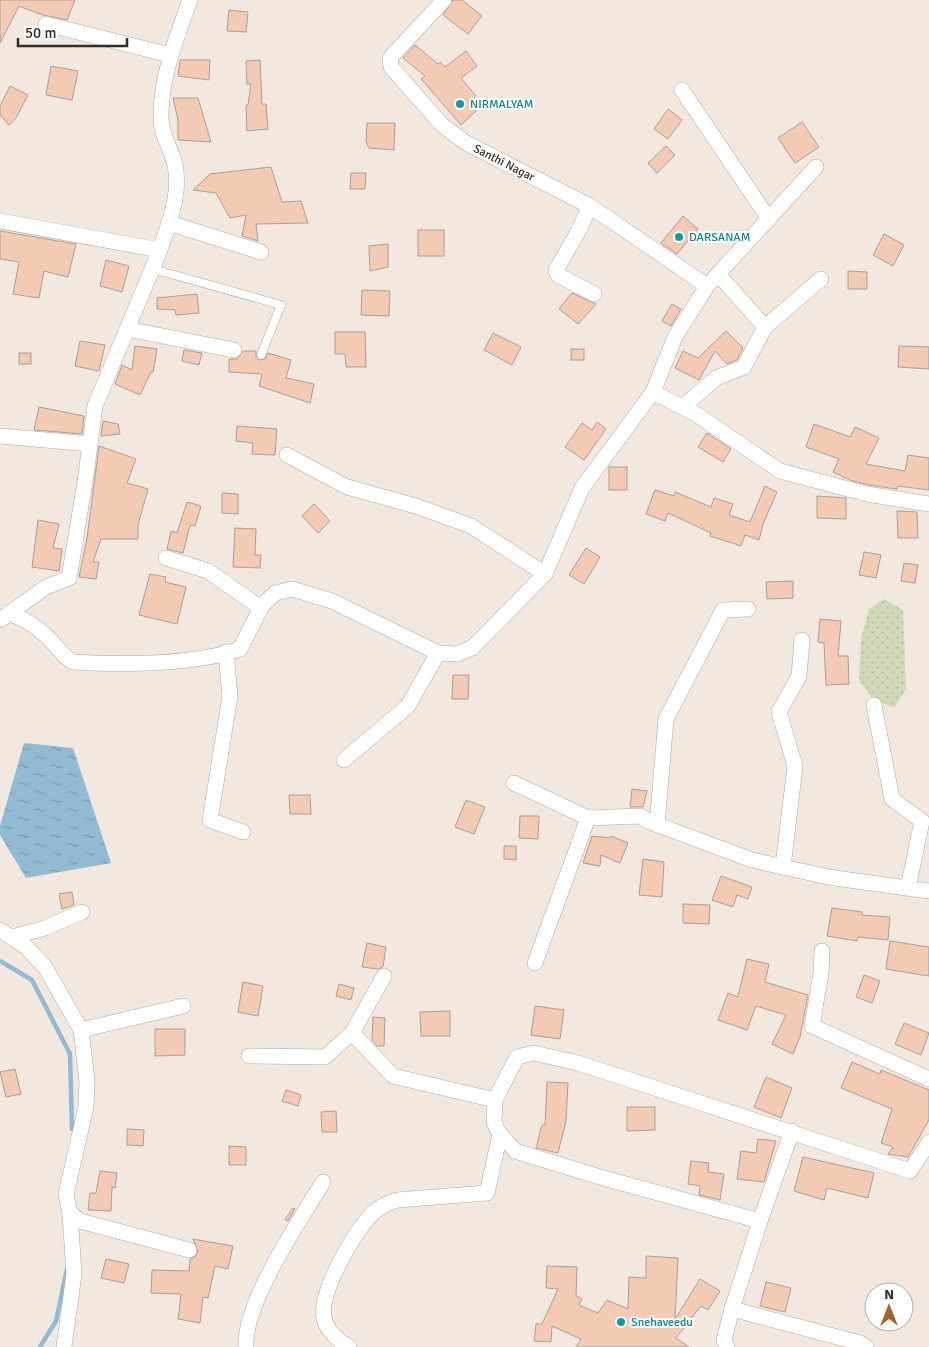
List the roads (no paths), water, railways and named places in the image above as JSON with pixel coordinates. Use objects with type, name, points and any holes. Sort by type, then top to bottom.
[{"type":"street","points":[[5,617],[46,587],[70,578],[95,406],[160,250],[178,194],[175,164],[164,140],[161,118],[170,56],[190,0]]},
{"type":"street","name":"Santhi Nagar","points":[[444,0],[394,51],[390,58],[391,66],[442,125],[466,144],[590,206],[707,286]]},
{"type":"street","points":[[46,24],[170,56]]},
{"type":"street","points":[[682,90],[769,219]]},
{"type":"street","points":[[5,617],[28,621],[52,642],[66,659],[72,662],[119,664],[190,658],[226,652],[243,646],[261,608],[276,593],[292,589],[332,601],[438,653],[457,654],[472,648],[545,574],[582,488],[653,392],[675,337],[707,286],[816,168]]},
{"type":"street","points":[[590,206],[578,232],[556,270],[558,275],[594,294]]},
{"type":"street","points":[[0,221],[160,250]]},
{"type":"street","points":[[169,223],[261,252]]},
{"type":"street","points":[[718,274],[765,327]]},
{"type":"street","points":[[682,407],[716,378],[744,367],[765,327],[820,279]]},
{"type":"street","points":[[127,329],[234,350]]},
{"type":"street","points":[[653,392],[682,407],[780,471],[867,494],[929,504]]},
{"type":"street","points":[[1,436],[90,444]]},
{"type":"street","points":[[287,455],[347,487],[416,506],[470,526],[545,574]]},
{"type":"street","points":[[166,558],[208,571],[261,608]]},
{"type":"street","points":[[657,825],[666,719],[723,610],[748,609]]},
{"type":"street","points":[[783,867],[795,766],[779,712],[799,676],[802,640]]},
{"type":"street","points":[[226,652],[230,696],[210,820],[243,832]]},
{"type":"street","points":[[344,760],[408,706],[438,653]]},
{"type":"street","points":[[874,705],[892,798],[922,821],[908,888]]},
{"type":"street","points":[[514,783],[588,818],[640,816],[657,825],[743,858],[828,877],[929,891]]},
{"type":"street","points":[[535,963],[588,818]]},
{"type":"street","points":[[6,933],[45,928],[82,912]]},
{"type":"street","points":[[6,933],[26,947],[45,967],[81,1030],[87,1081],[86,1107],[66,1194],[70,1213],[74,1274],[64,1347]]},
{"type":"street","points":[[822,951],[821,973],[812,1026],[929,1079]]},
{"type":"street","points":[[248,1056],[325,1057],[352,1033],[384,976]]},
{"type":"street","points":[[81,1030],[183,1006]]},
{"type":"street","points":[[352,1033],[393,1076],[495,1100]]},
{"type":"street","points":[[760,1221],[600,1178],[515,1151],[500,1134],[494,1122],[495,1100],[513,1062],[523,1054],[534,1053],[578,1063],[792,1131],[910,1171],[929,1142]]},
{"type":"street","points":[[727,1347],[724,1340],[732,1309],[760,1221],[792,1131]]},
{"type":"street","points":[[348,1347],[336,1339],[325,1323],[324,1307],[336,1270],[362,1227],[382,1205],[396,1200],[487,1193],[500,1134]]},
{"type":"street","points":[[246,1347],[247,1332],[254,1306],[322,1182]]},
{"type":"street","points":[[70,1213],[80,1221],[189,1250]]},
{"type":"street","points":[[732,1309],[860,1343],[866,1347]]},
{"type":"lane","points":[[152,269],[281,305],[261,355]]},
{"type":"water","points":[[24,743],[73,748],[111,863],[26,878],[0,835],[0,826]]},
{"type":"waterway","points":[[0,961],[32,980],[70,1054],[72,1129]]},
{"type":"waterway","points":[[40,1347],[56,1321],[67,1269]]},
{"type":"place","name":"NIRMALYAM","points":[[460,104]]},
{"type":"place","name":"DARSANAM","points":[[679,237]]},
{"type":"place","name":"Snehaveedu","points":[[621,1322]]}]
